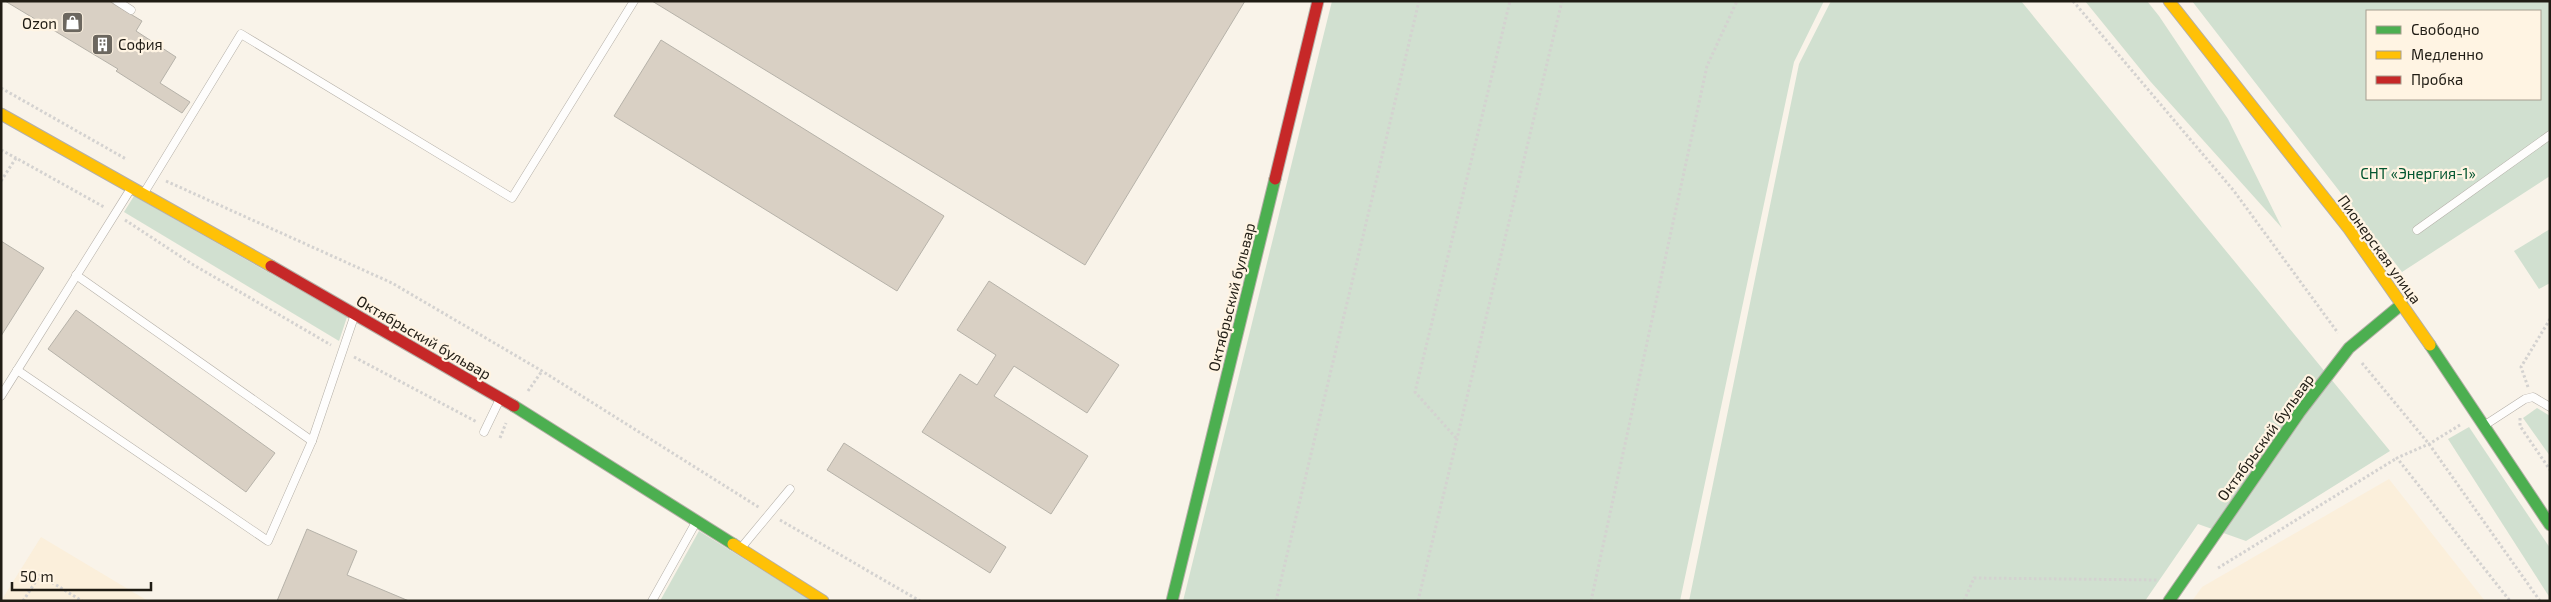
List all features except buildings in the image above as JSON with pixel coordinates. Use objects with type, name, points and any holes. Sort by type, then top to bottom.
[{"type":"street","name":"Октябрьский бульвар","points":[[1172,601],[1318,1]]},
{"type":"street","name":"Пионерская улица","points":[[2169,1],[2349,229],[2402,304],[2550,525]]},
{"type":"street","name":"Октябрьский бульвар","points":[[1,114],[356,314],[500,399],[823,601]]},
{"type":"street","name":"Октябрьский бульвар","points":[[2169,601],[2181,580],[2299,413],[2349,348],[2402,304]]},
{"type":"lane","points":[[117,1],[131,10]]},
{"type":"lane","points":[[143,194],[241,34],[512,198],[634,1]]},
{"type":"lane","points":[[2417,230],[2550,135]]},
{"type":"lane","points":[[1,396],[132,187]]},
{"type":"lane","points":[[76,275],[312,441]]},
{"type":"lane","points":[[17,370],[268,541],[312,441],[356,314]]},
{"type":"lane","points":[[2484,426],[2525,399],[2533,397],[2550,407]]},
{"type":"lane","points":[[485,429],[500,399]]},
{"type":"lane","points":[[740,549],[790,490]]},
{"type":"lane","points":[[652,601],[696,522]]},
{"type":"path","points":[[1276,601],[1420,1]]},
{"type":"path","points":[[1456,438],[1415,392],[1510,1]]},
{"type":"path","points":[[1418,601],[1562,1]]},
{"type":"path","points":[[1591,601],[1707,66],[1737,1]]},
{"type":"path","points":[[2073,1],[2234,190],[2349,348],[2429,444],[2540,601]]},
{"type":"path","points":[[1,88],[132,162]]},
{"type":"path","points":[[1,150],[115,214],[192,264],[342,351],[485,429],[501,433]]},
{"type":"path","points":[[1,182],[16,158]]},
{"type":"path","points":[[155,176],[392,283],[542,371],[769,514],[920,601]]},
{"type":"path","points":[[2216,569],[2397,458],[2429,444],[2464,422]]},
{"type":"path","points":[[2397,458],[2510,601]]},
{"type":"path","points":[[23,601],[40,575],[82,601]]},
{"type":"path","points":[[1964,601],[1974,578],[2181,580]]},
{"type":"shaded area","points":[[2389,479],[2485,601],[2192,601],[2202,587]]},
{"type":"shaded area","points":[[41,537],[148,601],[1,601]]},
{"type":"green space","points":[[1332,1],[1824,1],[1794,62],[1680,601],[1183,601]]},
{"type":"green space","points":[[1831,1],[2021,1],[2390,451],[2246,541],[2198,524],[2145,601],[1689,601],[1799,64]]},
{"type":"green space","points":[[2085,1],[2147,1],[2228,119],[2282,228],[2150,81]]},
{"type":"green space","name":"СНТ «Энергия-1»","points":[[2192,1],[2550,1],[2550,176],[2402,272]]},
{"type":"green space","points":[[134,196],[347,317],[339,341],[124,212]]},
{"type":"green space","points":[[2550,229],[2550,283],[2539,289],[2514,251]]},
{"type":"green space","points":[[2537,408],[2550,416],[2550,456],[2523,418]]},
{"type":"green space","points":[[2469,427],[2550,548],[2550,598],[2448,439]]},
{"type":"green space","points":[[699,531],[812,601],[660,601]]},
{"type":"traffic: fast","points":[[1172,601],[1275,179]]},
{"type":"traffic: fast","points":[[2169,601],[2299,413],[2349,348],[2402,304]]},
{"type":"traffic: fast","points":[[2430,345],[2550,525]]},
{"type":"traffic: fast","points":[[514,406],[733,544]]},
{"type":"traffic: slow","points":[[2169,1],[2349,229],[2430,345]]},
{"type":"traffic: slow","points":[[1,114],[271,266]]},
{"type":"traffic: slow","points":[[733,544],[823,601]]},
{"type":"traffic: jam","points":[[1275,179],[1318,1]]},
{"type":"traffic: jam","points":[[271,266],[514,406]]},
{"type":"place","name":"Ozon","points":[[73,23]]},
{"type":"place","name":"София","points":[[102,44]]}]
